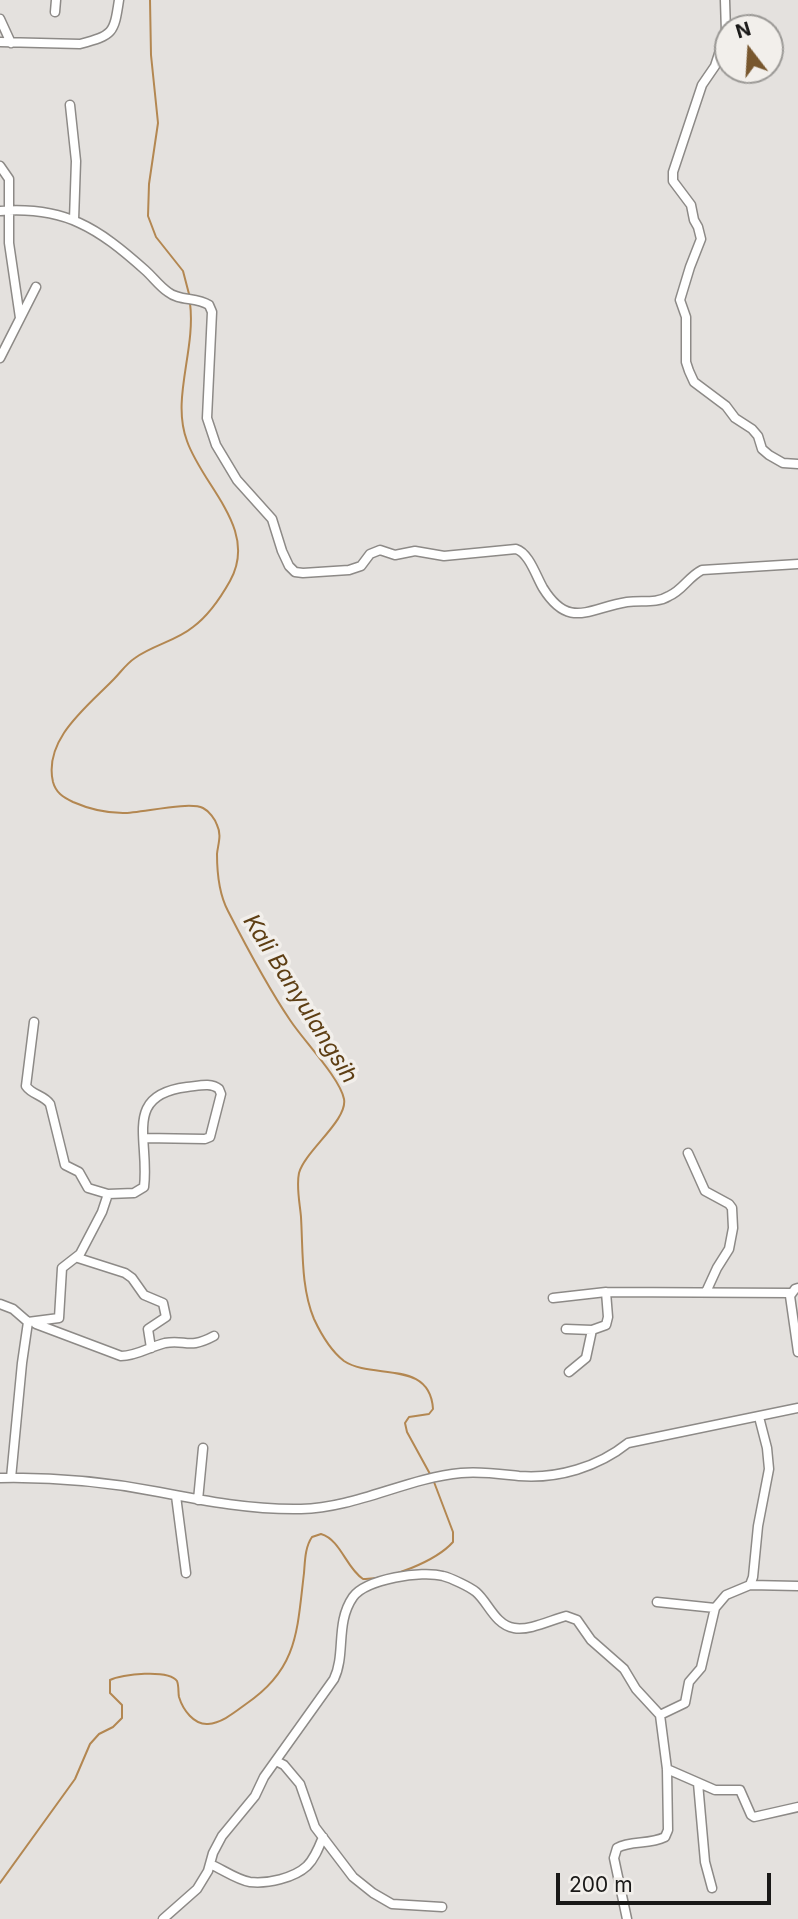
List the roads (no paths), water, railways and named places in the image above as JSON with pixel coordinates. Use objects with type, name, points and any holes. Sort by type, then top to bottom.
[{"type":"street","points":[[55,12],[56,0]]},
{"type":"street","points":[[0,42],[80,44],[108,34],[116,25],[119,0]]},
{"type":"street","points":[[725,0],[726,32],[715,66],[702,85],[673,172],[673,181],[691,205],[701,239],[681,300],[687,330],[686,362],[694,382],[726,406],[735,418],[752,429],[758,436],[762,449],[769,456],[783,463],[798,464]]},
{"type":"street","points":[[0,19],[11,43]]},
{"type":"street","points":[[71,104],[76,161],[74,220]]},
{"type":"street","points":[[0,166],[9,179],[4,211],[20,318]]},
{"type":"street","points":[[4,211],[34,211],[74,220],[103,235],[175,296],[208,305],[212,312],[207,418],[211,433],[237,480],[272,519],[282,551],[295,572],[349,569],[361,566],[370,554],[380,551],[395,555],[415,551],[444,556],[516,549],[525,556],[554,604],[572,613],[585,613],[631,601],[666,599],[702,570],[798,564]]},
{"type":"street","points":[[0,358],[36,288]]},
{"type":"street","points":[[34,1022],[26,1086],[29,1091],[50,1104],[65,1165],[77,1171],[88,1188],[108,1194],[134,1193],[144,1187],[146,1173],[144,1138],[144,1116],[148,1102],[169,1089],[201,1086],[216,1086],[219,1089],[221,1094],[210,1137],[144,1138]]},
{"type":"street","points":[[688,1153],[705,1191],[732,1208],[733,1228],[729,1249],[706,1292]]},
{"type":"street","points":[[31,1322],[59,1318],[61,1269],[78,1258],[102,1212],[108,1194]]},
{"type":"street","points":[[78,1258],[125,1273],[144,1295],[163,1303],[166,1317],[148,1329],[151,1348]]},
{"type":"street","points":[[553,1298],[606,1292],[794,1290],[798,1352]]},
{"type":"street","points":[[566,1329],[592,1330],[607,1323],[606,1292]]},
{"type":"street","points":[[0,1304],[13,1309],[31,1322],[121,1356],[131,1356],[164,1343],[193,1345],[214,1336]]},
{"type":"street","points":[[11,1478],[22,1363],[31,1322]]},
{"type":"street","points":[[569,1372],[586,1358],[592,1330]]},
{"type":"street","points":[[0,1478],[105,1483],[198,1500],[278,1508],[314,1508],[435,1477],[479,1472],[541,1476],[576,1471],[611,1457],[628,1443],[798,1408]]},
{"type":"street","points":[[750,1585],[769,1469],[759,1417]]},
{"type":"street","points":[[198,1500],[203,1448]]},
{"type":"street","points":[[176,1496],[187,1573]]},
{"type":"street","points":[[163,1919],[197,1889],[222,1836],[249,1804],[338,1670],[340,1631],[355,1594],[374,1582],[405,1576],[441,1575],[476,1592],[490,1612],[514,1628],[566,1616],[577,1620],[591,1640],[624,1669],[636,1689],[660,1715],[667,1769],[668,1830],[665,1837],[650,1843],[625,1844],[615,1852],[626,1919]]},
{"type":"street","points":[[660,1715],[685,1703],[689,1682],[701,1668],[715,1608],[726,1595],[750,1585],[798,1586]]},
{"type":"street","points":[[657,1602],[715,1608]]},
{"type":"street","points":[[276,1761],[284,1765],[300,1784],[315,1828],[353,1877],[373,1894],[392,1904],[442,1907]]},
{"type":"street","points":[[667,1769],[715,1790],[740,1790],[754,1817],[798,1807]]},
{"type":"street","points":[[698,1783],[705,1862],[712,1888]]},
{"type":"street","points":[[210,1864],[248,1882],[285,1878],[307,1867],[323,1837]]},
{"type":"waterway","name":"Kali Banyulangsih","points":[[150,0],[151,55],[158,123],[149,184],[148,216],[156,237],[183,271],[189,294]]},
{"type":"waterway","name":"Kali Banyulangsih","points":[[190,303],[190,338],[182,391],[183,425],[195,458],[233,526],[238,544],[237,562],[230,581],[199,623],[132,660],[70,724],[55,752],[53,782],[58,792],[66,798],[97,810],[123,813],[196,806],[205,809],[215,820],[219,832],[218,876],[225,904],[273,994],[336,1081],[344,1099],[333,1126],[309,1155],[299,1173],[303,1269],[310,1307],[323,1336],[344,1361],[369,1369],[398,1373],[422,1383],[429,1393],[433,1409],[429,1414],[409,1417],[405,1423],[407,1432],[430,1474]]},
{"type":"waterway","name":"Kali Banyulangsih","points":[[0,1883],[75,1779],[90,1744],[122,1718],[122,1705],[110,1693],[110,1680],[145,1674],[172,1677],[177,1681],[183,1707],[198,1722],[208,1724],[228,1717],[263,1691],[285,1662],[296,1631],[306,1554],[312,1537],[321,1534],[328,1537],[363,1579],[386,1576],[411,1568],[435,1556],[453,1542],[453,1532],[434,1482]]}]
